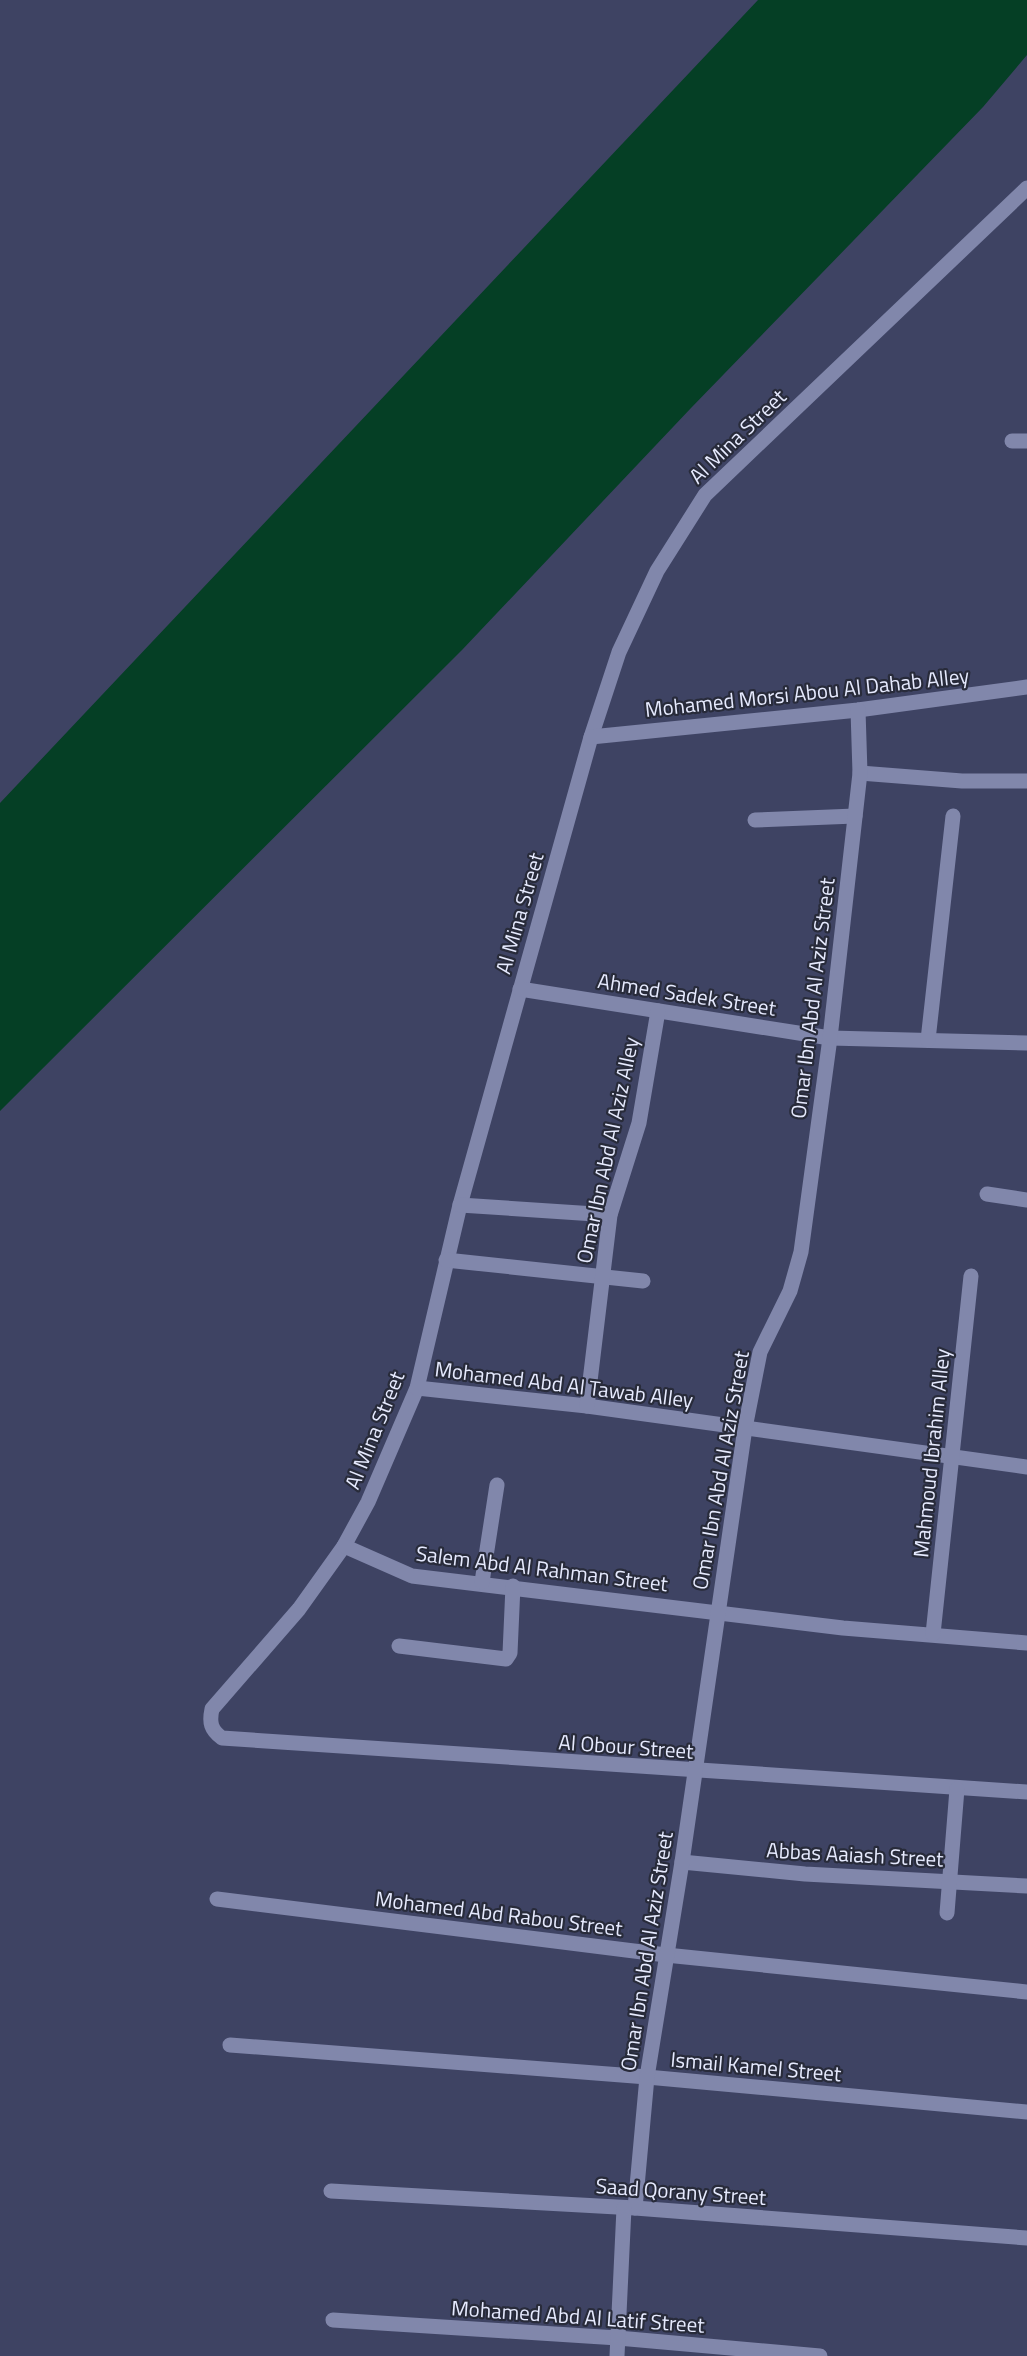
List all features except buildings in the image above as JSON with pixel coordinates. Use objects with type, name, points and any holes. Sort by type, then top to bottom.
[{"type":"street","name":"Al Mina Street","points":[[222,1738],[213,1731],[210,1720],[212,1709],[299,1609],[344,1546],[368,1502],[417,1388],[460,1204],[591,736],[619,652],[657,571],[705,495],[1027,188]]},
{"type":"street","name":"Mohamed Morsi Abou Al Dahab Alley","points":[[591,736],[858,710],[1027,687]]},
{"type":"street","name":"Omar Ibn Abd Al Aziz Street","points":[[617,2356],[630,2208],[647,2077],[682,1862],[745,1428],[760,1352],[797,1272],[830,1038],[860,772],[858,710]]},
{"type":"street","points":[[860,772],[962,781],[1027,781]]},
{"type":"street","points":[[755,820],[855,816]]},
{"type":"street","points":[[928,1040],[953,816]]},
{"type":"street","name":"Ahmed Sadek Street","points":[[520,989],[830,1038],[1027,1042]]},
{"type":"street","name":"Omar Ibn Abd Al Aziz Alley","points":[[587,1406],[610,1215],[639,1123],[658,1011]]},
{"type":"street","points":[[987,1194],[1027,1200]]},
{"type":"street","points":[[460,1204],[610,1215]]},
{"type":"street","points":[[446,1260],[643,1281]]},
{"type":"street","name":"Mahmoud Ibrahim Alley","points":[[933,1634],[971,1276]]},
{"type":"street","name":"Mohamed Abd Al Tawab Alley","points":[[417,1388],[587,1406],[951,1459],[1027,1467]]},
{"type":"street","points":[[482,1582],[497,1485]]},
{"type":"street","name":"Salem Abd Al Rahman Street","points":[[344,1546],[412,1575],[843,1628],[1027,1643]]},
{"type":"street","points":[[399,1646],[506,1659],[510,1653],[513,1586]]},
{"type":"street","name":"Al Obour Street","points":[[222,1738],[957,1790],[1027,1792]]},
{"type":"street","points":[[947,1913],[957,1790]]},
{"type":"street","name":"Abbas Aaiash Street","points":[[682,1862],[805,1874],[950,1880],[1027,1886]]},
{"type":"street","name":"Mohamed Abd Rabou Street","points":[[217,1899],[666,1955],[1027,1992]]},
{"type":"street","name":"Ismail Kamel Street","points":[[230,2045],[647,2077],[1027,2112]]},
{"type":"street","name":"Saad Qorany Street","points":[[331,2191],[630,2208],[1027,2238]]},
{"type":"street","name":"Mohamed Abd Al Latif Street","points":[[333,2320],[618,2338],[820,2356]]},
{"type":"shaded area","points":[[758,0],[1027,0],[1027,55],[983,107],[691,408],[462,650],[0,1111],[0,803]]}]
